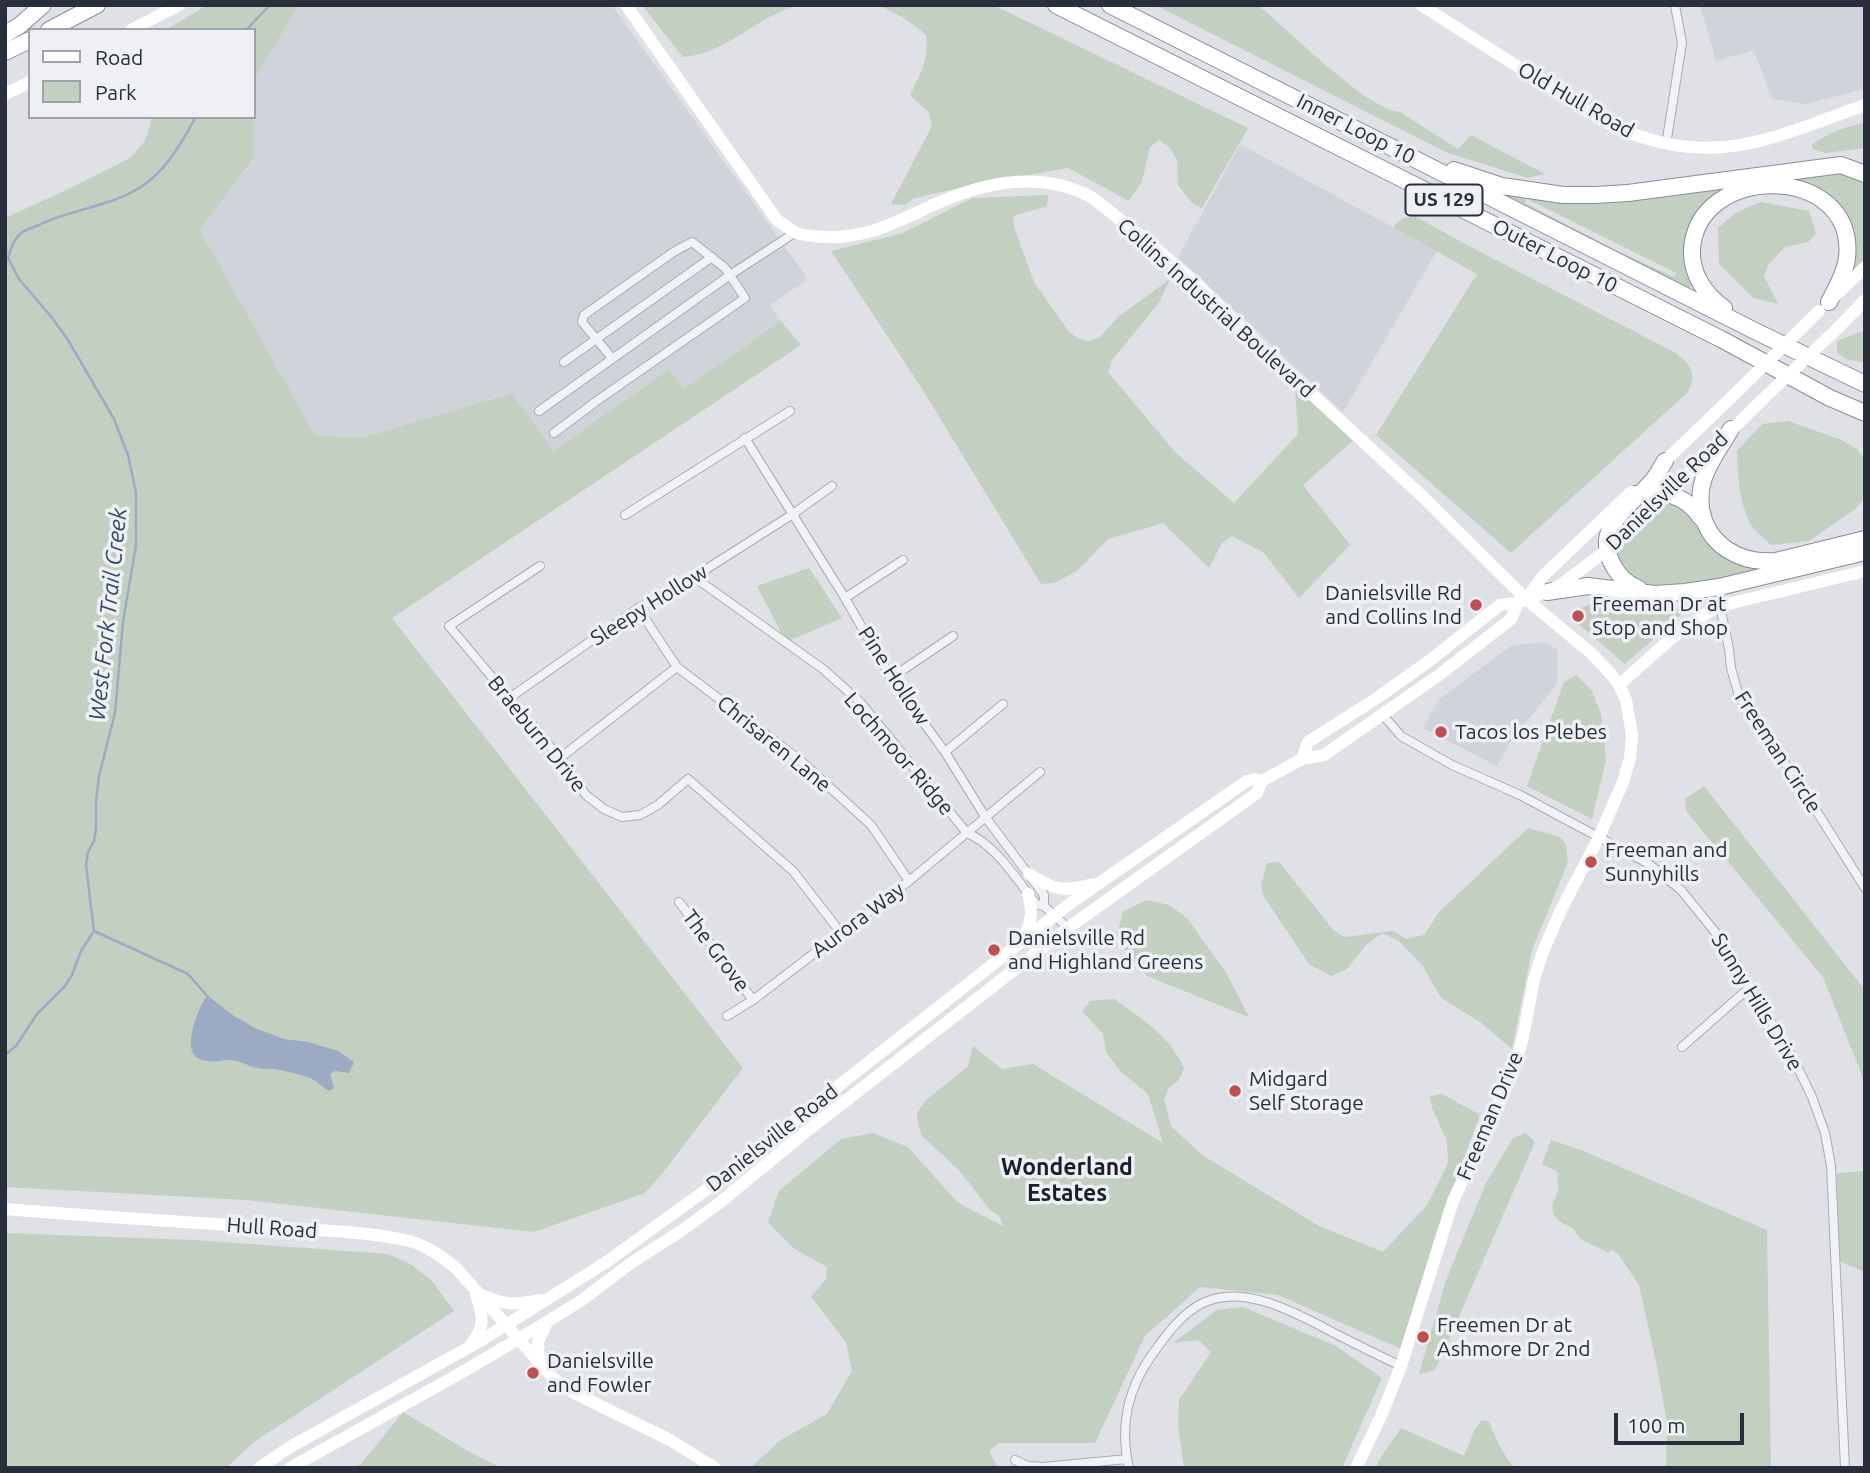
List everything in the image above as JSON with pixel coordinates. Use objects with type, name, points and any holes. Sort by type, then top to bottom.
[{"type":"highway","points":[[5,24],[42,5]]},
{"type":"highway","points":[[5,34],[19,26],[42,5]]},
{"type":"highway","points":[[53,28],[97,5]]},
{"type":"highway","name":"Outer Loop 10","points":[[1056,5],[1721,339],[1830,398],[1865,413]]},
{"type":"highway","name":"Inner Loop 10","points":[[1110,5],[1865,384]]},
{"type":"highway","points":[[5,52],[28,41]]},
{"type":"highway","points":[[1407,155],[1502,186],[1563,195],[1628,193],[1865,161]]},
{"type":"highway","points":[[1841,165],[1865,174]]},
{"type":"highway","points":[[1757,332],[1715,303],[1702,286],[1694,268],[1692,242],[1696,228],[1704,214],[1726,195],[1760,187],[1785,186],[1810,191],[1827,202],[1845,228],[1847,257],[1844,272],[1824,307]]},
{"type":"highway","points":[[1830,398],[1865,421]]},
{"type":"highway","points":[[1705,523],[1700,503],[1703,481],[1731,429]]},
{"type":"highway","points":[[1655,594],[1628,584],[1620,577],[1610,561],[1608,533],[1634,494],[1654,479],[1665,461]]},
{"type":"highway","points":[[1634,494],[1667,494],[1679,497],[1693,506],[1710,533],[1725,549],[1753,561],[1776,561],[1865,539]]},
{"type":"highway","points":[[1546,592],[1588,586],[1655,594],[1718,587],[1865,552]]},
{"type":"main road","points":[[135,28],[179,5]]},
{"type":"main road","points":[[626,5],[777,220],[796,232]]},
{"type":"main road","name":"Old Hull Road","points":[[1421,5],[1603,121],[1632,135],[1666,145],[1716,149],[1748,145],[1865,105]]},
{"type":"main road","points":[[5,94],[28,83]]},
{"type":"main road","name":"Collins Industrial Boulevard","points":[[796,232],[808,236],[834,237],[873,232],[955,197],[992,186],[1018,182],[1057,183],[1082,192],[1104,206],[1199,286],[1422,496],[1522,601]]},
{"type":"main road","name":"Danielsville Road","points":[[1665,461],[1865,267]]},
{"type":"main road","name":"Danielsville Road","points":[[1302,759],[1308,742],[1377,698],[1500,605],[1522,601],[1562,584],[1608,549],[1642,519],[1865,300]]},
{"type":"main road","name":"Danielsville Road","points":[[290,1468],[547,1322],[681,1231],[1068,928],[1257,793],[1262,781],[1302,759],[1324,755],[1439,675],[1511,619],[1542,576],[1634,494]]},
{"type":"main road","points":[[1619,685],[1684,627],[1720,606],[1865,571]]},
{"type":"main road","name":"Freeman Drive","points":[[1356,1468],[1401,1366],[1446,1217],[1518,1059],[1534,979],[1542,954],[1561,910],[1599,837],[1623,782],[1630,758],[1632,736],[1626,700],[1619,685],[1597,659],[1522,601]]},
{"type":"main road","name":"Danielsville Road","points":[[259,1468],[290,1447],[469,1348],[605,1263],[719,1181],[1055,916],[1247,781],[1262,781]]},
{"type":"main road","points":[[1029,874],[1049,887],[1060,890],[1102,882]]},
{"type":"main road","points":[[1020,943],[1032,915],[1028,894]]},
{"type":"main road","points":[[719,1181],[729,1195]]},
{"type":"main road","name":"Hull Road","points":[[5,1209],[348,1233],[406,1240],[426,1247],[456,1268],[554,1379],[574,1393],[670,1440],[715,1468]]},
{"type":"main road","points":[[477,1292],[511,1304],[549,1299]]},
{"type":"main road","points":[[469,1348],[479,1333],[483,1320],[477,1292]]},
{"type":"main road","points":[[489,1356],[515,1353],[536,1360],[538,1342],[547,1322]]},
{"type":"street","points":[[1666,145],[1682,43],[1675,5]]},
{"type":"street","points":[[539,411],[730,275],[796,232]]},
{"type":"street","points":[[554,433],[745,298],[725,268],[692,242],[584,315],[582,321],[612,358]]},
{"type":"street","points":[[564,362],[712,257]]},
{"type":"street","points":[[625,515],[790,411]]},
{"type":"street","name":"Pine Hollow","points":[[745,438],[845,598],[891,678],[945,752],[986,818],[1044,895],[1044,906]]},
{"type":"street","points":[[793,514],[832,486]]},
{"type":"street","name":"Sleepy Hollow","points":[[508,699],[638,608],[694,577],[793,514]]},
{"type":"street","points":[[845,598],[903,560]]},
{"type":"street","name":"Braeburn Drive","points":[[540,566],[449,626],[560,758],[586,795],[604,809],[622,817],[640,815],[658,805],[688,779],[793,871],[841,933]]},
{"type":"street","name":"Lochmoor Ridge","points":[[694,577],[823,669],[861,704],[967,833]]},
{"type":"street","name":"Freeman Circle","points":[[1720,606],[1739,696],[1795,777],[1865,888]]},
{"type":"street","name":"Chrisaren Lane","points":[[638,608],[677,667],[801,761],[871,825],[909,881]]},
{"type":"street","points":[[891,678],[953,636]]},
{"type":"street","points":[[560,758],[677,667]]},
{"type":"street","points":[[945,752],[1003,704]]},
{"type":"street","name":"Sunny Hills Drive","points":[[1383,715],[1401,736],[1421,748],[1520,795],[1649,864],[1681,890],[1724,943],[1794,1060],[1812,1097],[1825,1133],[1832,1166],[1845,1468]]},
{"type":"street","points":[[986,818],[1040,772]]},
{"type":"street","name":"Aurora Way","points":[[727,1016],[753,1000],[841,933],[986,818]]},
{"type":"street","points":[[967,833],[980,838],[1036,904],[1044,906],[1068,928]]},
{"type":"street","name":"The Grove","points":[[679,902],[753,1000]]},
{"type":"street","points":[[1682,1046],[1750,987]]},
{"type":"street","points":[[1015,1460],[1028,1466],[1043,1467],[1128,1463],[1126,1412],[1136,1380],[1167,1334],[1188,1312],[1219,1297],[1255,1299],[1281,1307],[1401,1366]]},
{"type":"shaded area","points":[[299,5],[612,5],[808,279],[770,305],[781,321],[684,390],[669,369],[553,451],[511,393],[361,438],[315,435],[200,230],[254,159],[256,77]]},
{"type":"shaded area","points":[[1700,5],[1865,5],[1865,89],[1805,104],[1772,99],[1754,51],[1716,60]]},
{"type":"shaded area","points":[[1240,144],[1437,251],[1343,412],[1178,257]]},
{"type":"shaded area","points":[[1543,642],[1558,650],[1557,684],[1512,739],[1497,766],[1423,728],[1439,699],[1511,646]]},
{"type":"green space","points":[[207,5],[299,5],[256,77],[256,28],[169,28]]},
{"type":"green space","points":[[642,5],[799,5],[769,17],[713,49],[683,57]]},
{"type":"green space","points":[[876,5],[993,5],[1248,128],[1202,208],[1193,204],[1178,185],[1177,160],[1170,148],[1159,140],[1150,147],[1142,181],[1129,201],[1068,168],[915,198],[905,205],[891,204],[932,126],[929,113],[910,95],[921,73],[927,44],[926,35],[915,26],[890,10]]},
{"type":"green space","points":[[1155,5],[1258,5],[1364,96],[1389,110],[1400,112],[1458,149],[1471,135],[1545,174],[1528,178],[1448,153]]},
{"type":"green space","points":[[152,119],[254,119],[254,158],[200,230],[315,435],[361,438],[512,393],[553,451],[669,369],[684,389],[781,321],[801,345],[392,618],[743,1068],[645,1193],[534,1232],[246,1200],[5,1187],[5,218],[130,158],[144,142]]},
{"type":"green space","points":[[1865,122],[1865,148],[1825,153],[1813,149],[1812,144],[1835,131]]},
{"type":"green space","points":[[1833,171],[1865,178],[1865,261],[1847,277],[1851,228],[1847,219],[1826,194],[1803,183],[1706,206],[1694,283],[1688,289],[1493,191],[1520,193]],"holes":[[[1527,199],[1676,273],[1674,277],[1525,203]]]},
{"type":"green space","points":[[1048,195],[1047,206],[1013,216],[1014,227],[1034,282],[1069,332],[1079,339],[1090,341],[1101,336],[1118,317],[1170,279],[1159,303],[1112,360],[1108,372],[1176,453],[1234,503],[1298,434],[1295,387],[1355,439],[1303,485],[1350,545],[1299,598],[1263,552],[1232,536],[1222,543],[1209,568],[1163,523],[1108,539],[1077,571],[1054,583],[1041,584],[921,387],[831,251],[903,233],[972,198]]},
{"type":"green space","points":[[1761,202],[1809,211],[1816,234],[1808,242],[1785,247],[1769,264],[1764,276],[1778,304],[1753,298],[1719,264],[1718,228],[1737,212]]},
{"type":"green space","points":[[1415,216],[1674,352],[1691,369],[1692,379],[1688,392],[1511,553],[1376,435],[1477,274],[1393,227],[1403,218]]},
{"type":"green space","points":[[1860,332],[1865,333],[1865,363],[1846,359],[1837,352],[1837,341]]},
{"type":"green space","points":[[1788,421],[1839,439],[1857,449],[1865,460],[1865,494],[1854,510],[1809,541],[1771,545],[1757,532],[1747,517],[1742,499],[1737,451],[1762,424]]},
{"type":"green space","points":[[1669,499],[1676,500],[1739,561],[1853,547],[1718,582],[1666,589],[1634,583],[1612,551]]},
{"type":"green space","points":[[809,568],[842,618],[786,642],[757,586]]},
{"type":"green space","points":[[1592,604],[1688,608],[1625,664],[1576,622],[1572,611]]},
{"type":"green space","points":[[1576,675],[1592,691],[1601,714],[1606,760],[1592,819],[1527,786],[1564,682]]},
{"type":"green space","points":[[1704,786],[1865,990],[1865,1083],[1823,977],[1686,811],[1685,799]]},
{"type":"green space","points":[[1528,828],[1560,837],[1566,845],[1568,862],[1532,950],[1512,1049],[1480,1022],[1441,998],[1423,966],[1399,941],[1382,933],[1365,946],[1347,969],[1331,976],[1309,964],[1264,897],[1261,885],[1267,863],[1279,862],[1334,931],[1345,937],[1393,931],[1406,939],[1424,935],[1439,912]]},
{"type":"green space","points":[[1146,900],[1169,905],[1187,918],[1227,974],[1249,1017],[1147,976],[1129,957],[1117,936],[1123,912]]},
{"type":"green space","points":[[1114,999],[1164,1038],[1184,1069],[1178,1081],[1169,1088],[1164,1100],[1171,1126],[1202,1155],[1319,1226],[1383,1252],[1427,1205],[1448,1163],[1447,1141],[1432,1108],[1430,1096],[1442,1094],[1480,1115],[1436,1233],[1401,1349],[1278,1295],[1200,1287],[1145,1336],[1095,1443],[999,1443],[989,1451],[998,1468],[750,1468],[782,1439],[827,1414],[852,1371],[846,1342],[811,1297],[826,1279],[827,1267],[793,1248],[768,1222],[779,1191],[841,1139],[873,1133],[908,1147],[958,1203],[1003,1226],[999,1216],[989,1209],[959,1170],[922,1136],[918,1125],[917,1113],[926,1100],[968,1066],[973,1046],[1002,1069],[1033,1064],[1163,1143],[1148,1094],[1121,1072],[1106,1052],[1103,1034],[1082,1011],[1090,1001]]},
{"type":"green space","points":[[1526,1133],[1535,1142],[1446,1346],[1435,1370],[1419,1374],[1446,1280],[1486,1183],[1513,1138]]},
{"type":"green space","points":[[1551,1140],[1581,1150],[1767,1230],[1771,1468],[1666,1468],[1667,1423],[1639,1285],[1618,1254],[1612,1250],[1608,1253],[1584,1240],[1556,1217],[1552,1207],[1559,1185],[1558,1174],[1542,1164]]},
{"type":"green space","points":[[1865,1171],[1865,1272],[1839,1261],[1837,1173]]},
{"type":"green space","points":[[5,1233],[194,1240],[388,1254],[412,1265],[432,1281],[454,1311],[254,1442],[226,1468],[5,1468]]},
{"type":"green space","points":[[1243,1307],[1336,1346],[1382,1378],[1342,1468],[1184,1468],[1178,1425],[1179,1400],[1211,1352],[1198,1340],[1173,1343],[1217,1310]]},
{"type":"green space","points":[[403,1412],[502,1468],[354,1468],[362,1463]]},
{"type":"green space","points":[[1482,1420],[1489,1422],[1503,1452],[1515,1468],[1376,1468],[1401,1428],[1464,1456],[1474,1431]]},
{"type":"water","points":[[206,997],[255,1028],[284,1039],[308,1042],[338,1051],[354,1062],[349,1073],[335,1071],[330,1074],[334,1088],[329,1091],[312,1079],[277,1069],[257,1068],[233,1060],[209,1061],[196,1057],[192,1052],[191,1036]]},
{"type":"waterway","name":"West Fork Trail Creek","points":[[248,28],[270,5]]},
{"type":"waterway","name":"West Fork Trail Creek","points":[[5,1055],[16,1046],[37,1014],[65,986],[81,951],[94,931],[86,865],[96,828],[99,776],[115,713],[123,622],[136,545],[136,493],[128,455],[114,419],[68,340],[19,279],[8,258],[12,245],[24,231],[64,215],[115,200],[149,181],[172,156],[195,119]]},
{"type":"waterway","points":[[94,931],[188,974],[209,998]]},
{"type":"place","name":"Danielsville Rd and Collins Ind","points":[[1476,605]]},
{"type":"place","name":"Freeman Dr at Stop and Shop","points":[[1578,616]]},
{"type":"place","name":"Tacos los Plebes","points":[[1441,732]]},
{"type":"place","name":"Freeman and Sunnyhills","points":[[1591,862]]},
{"type":"place","name":"Danielsville Rd and Highland Greens","points":[[994,950]]},
{"type":"place","name":"Midgard Self Storage","points":[[1235,1091]]},
{"type":"place","name":"Freemen Dr at Ashmore Dr 2nd","points":[[1423,1337]]},
{"type":"place","name":"Danielsville and Fowler","points":[[533,1373]]},
{"type":"district","name":"Wonderland Estates","points":[[1067,1180]]}]
